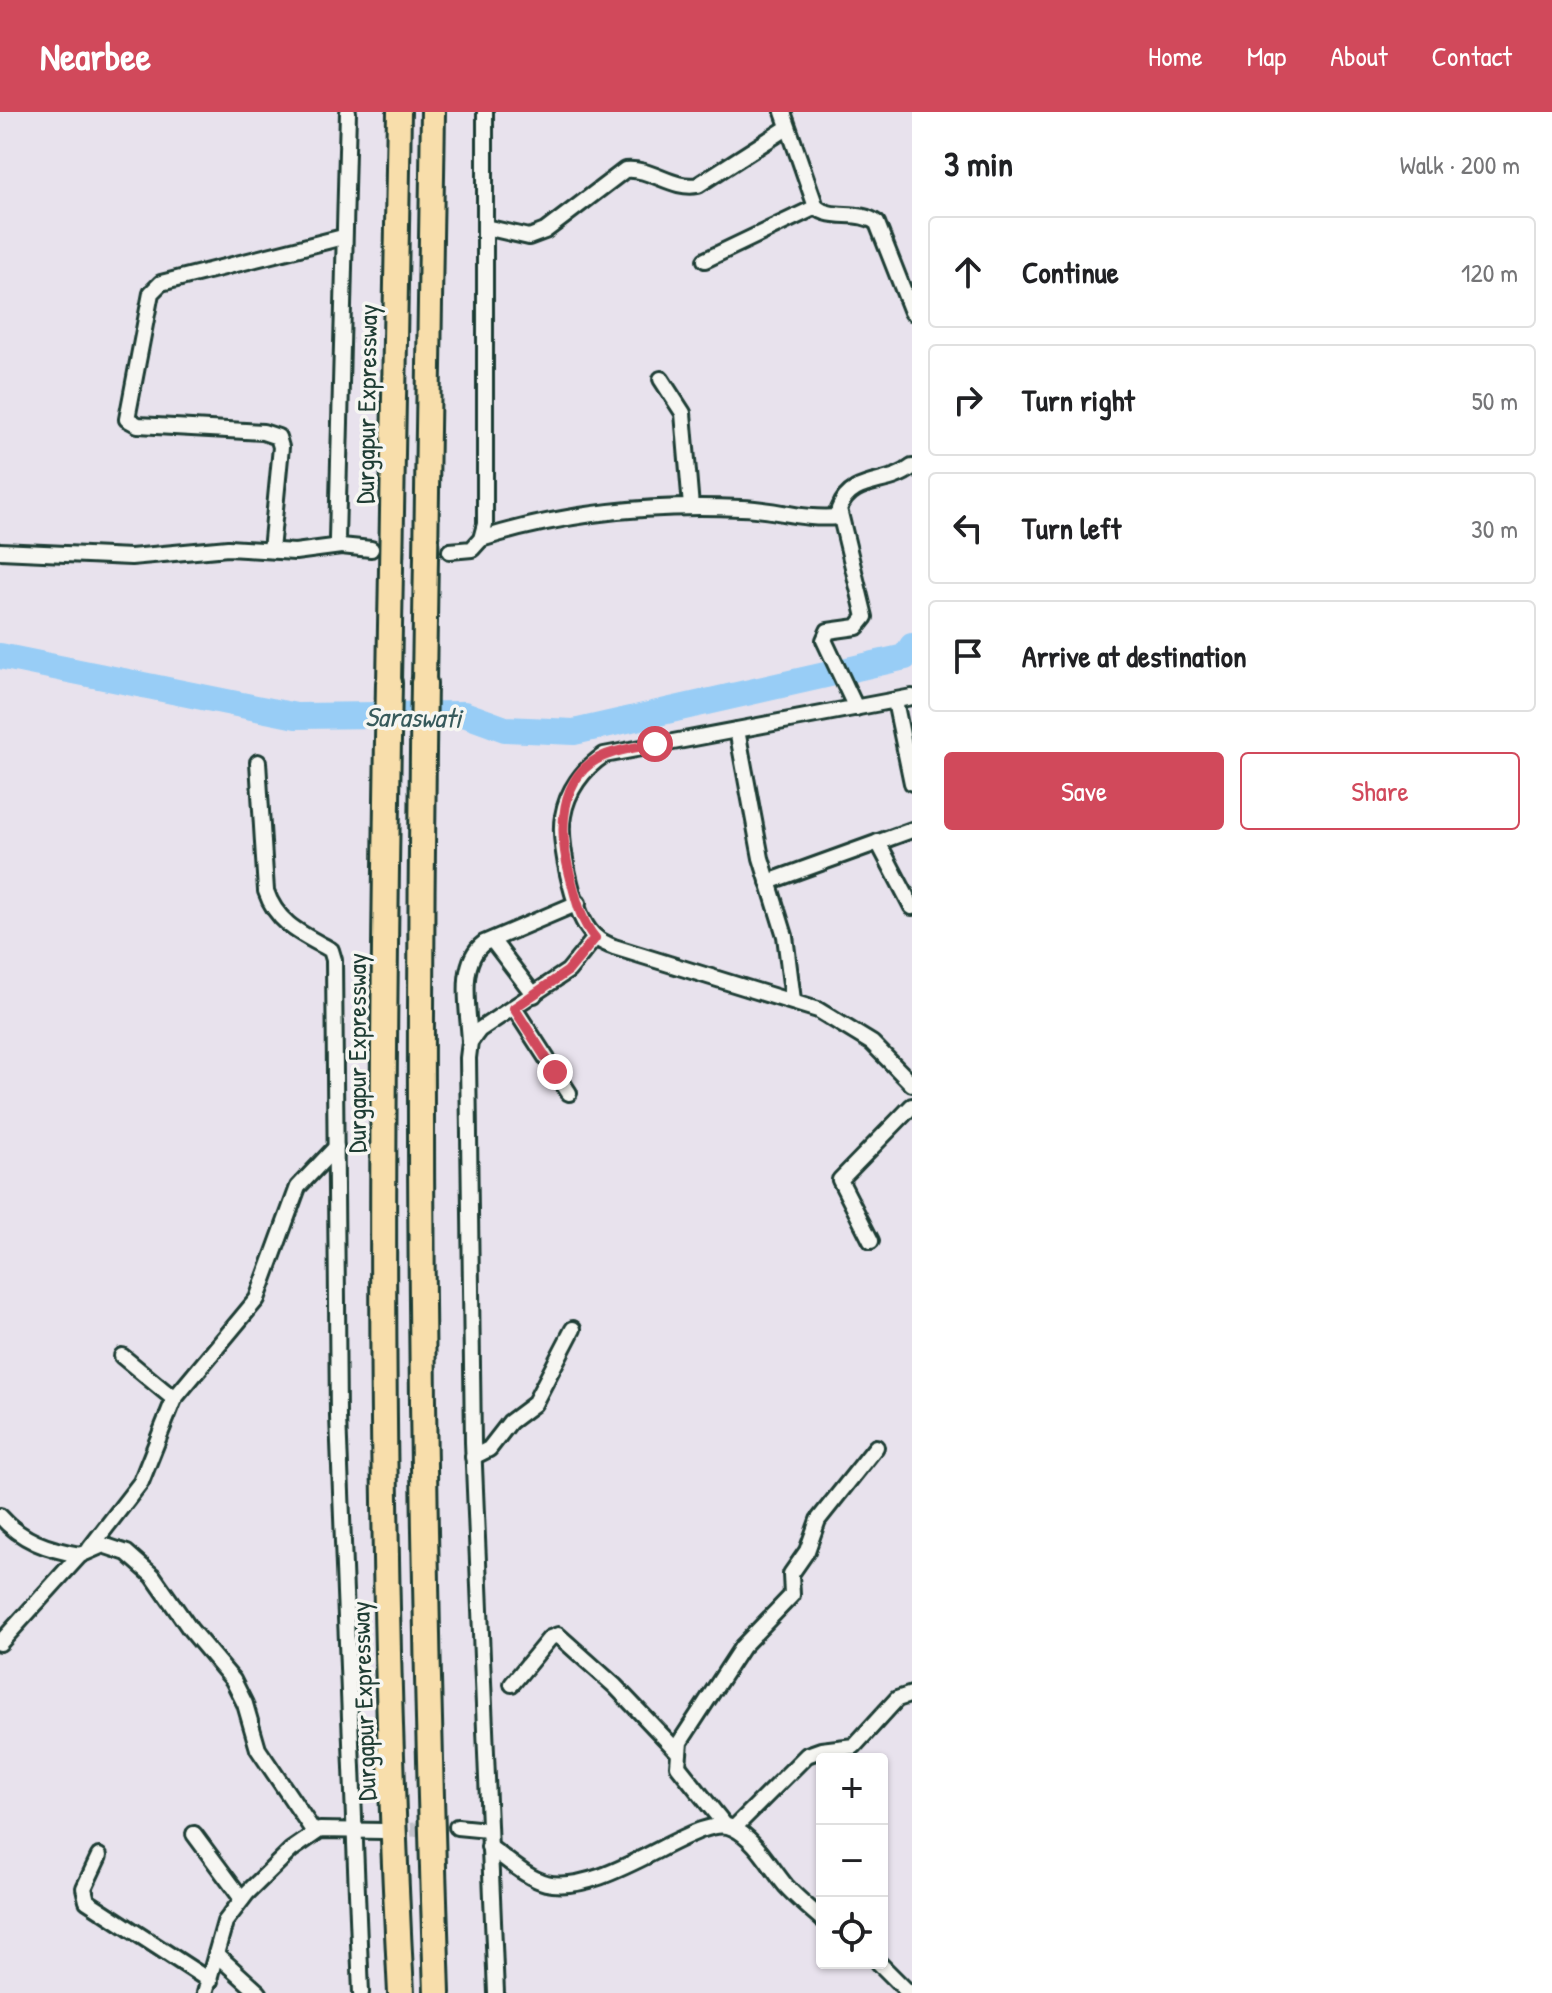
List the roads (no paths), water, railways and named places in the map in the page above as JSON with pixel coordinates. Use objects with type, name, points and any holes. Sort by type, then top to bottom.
[{"type":"highway","name":"Durgapur Expressway","points":[[389,683],[383,981],[387,1610],[401,1993]]},
{"type":"highway","points":[[424,683],[419,980],[422,1402],[426,1679],[437,1993]]},
{"type":"main road","name":"Durgapur Expressway","points":[[389,683],[399,112]]},
{"type":"main road","points":[[424,683],[433,112]]},
{"type":"street","points":[[341,546],[337,539],[348,112]]},
{"type":"street","points":[[450,551],[472,549],[481,539],[485,524],[485,112]]},
{"type":"street","points":[[783,112],[816,207],[825,213],[859,215],[877,223],[912,312]]},
{"type":"street","points":[[485,227],[529,237],[545,231],[625,170],[637,169],[682,186],[698,185],[787,128]]},
{"type":"street","points":[[705,260],[816,207]]},
{"type":"street","points":[[271,550],[281,447],[278,437],[263,432],[138,425],[127,419],[151,293],[161,283],[343,237]]},
{"type":"street","points":[[661,379],[683,413],[691,507]]},
{"type":"street","points":[[854,704],[824,635],[828,631],[857,627],[865,617],[838,517],[841,503],[851,490],[895,478],[912,467]]},
{"type":"street","points":[[481,539],[552,519],[691,507],[746,508],[802,519],[838,517]]},
{"type":"street","points":[[0,551],[131,557],[228,548],[295,552],[341,546],[371,549]]},
{"type":"street","points":[[912,697],[854,704],[604,755],[582,773],[567,802],[562,828],[563,848],[582,921],[595,938],[614,947],[793,1000],[857,1032],[912,1084]]},
{"type":"street","points":[[895,701],[912,783]]},
{"type":"street","points":[[737,730],[768,882],[785,936],[793,1000]]},
{"type":"street","points":[[258,762],[266,891],[271,906],[286,925],[331,950],[334,960],[338,1417],[361,1993]]},
{"type":"street","points":[[768,882],[912,830]]},
{"type":"street","points":[[878,842],[912,907]]},
{"type":"street","points":[[496,1993],[473,1457],[470,961],[477,948],[578,903]]},
{"type":"street","points":[[470,1042],[490,1022],[568,971],[595,938]]},
{"type":"street","points":[[492,940],[534,995]]},
{"type":"street","points":[[514,1008],[569,1093]]},
{"type":"street","points":[[871,1241],[840,1180],[912,1106]]},
{"type":"street","points":[[0,1643],[85,1551],[141,1482],[174,1399],[257,1299],[298,1187],[336,1147]]},
{"type":"street","points":[[473,1457],[489,1449],[510,1422],[534,1404],[573,1329]]},
{"type":"street","points":[[122,1356],[174,1399]]},
{"type":"street","points":[[816,1914],[801,1901],[746,1837],[729,1826],[678,1766],[677,1751],[751,1634],[792,1595],[791,1574],[807,1551],[818,1520],[876,1447]]},
{"type":"street","points":[[0,1516],[16,1533],[33,1542],[85,1551],[114,1547],[138,1561],[153,1576],[190,1629],[233,1680],[245,1704],[258,1749],[314,1832]]},
{"type":"street","points":[[512,1684],[550,1638],[558,1635],[615,1686],[677,1751]]},
{"type":"street","points":[[489,1847],[539,1881],[576,1882],[637,1864],[701,1827],[729,1826],[807,1755],[854,1746],[897,1699],[912,1694]]},
{"type":"street","points":[[457,1827],[488,1830]]},
{"type":"street","points":[[99,1856],[84,1888],[87,1901],[207,1987],[225,1922],[242,1899],[291,1850],[314,1832],[382,1831]]},
{"type":"street","points":[[194,1834],[242,1899]]},
{"type":"street","points":[[216,1954],[259,1993]]},
{"type":"street","points":[[885,1969],[909,1993]]},
{"type":"waterway","name":"Saraswati","points":[[0,656],[296,716],[464,714],[505,729],[574,732],[905,657],[912,646]]},
{"type":"tunnel","points":[[371,549],[450,551]]},
{"type":"tunnel","points":[[390,1831],[457,1827]]}]
